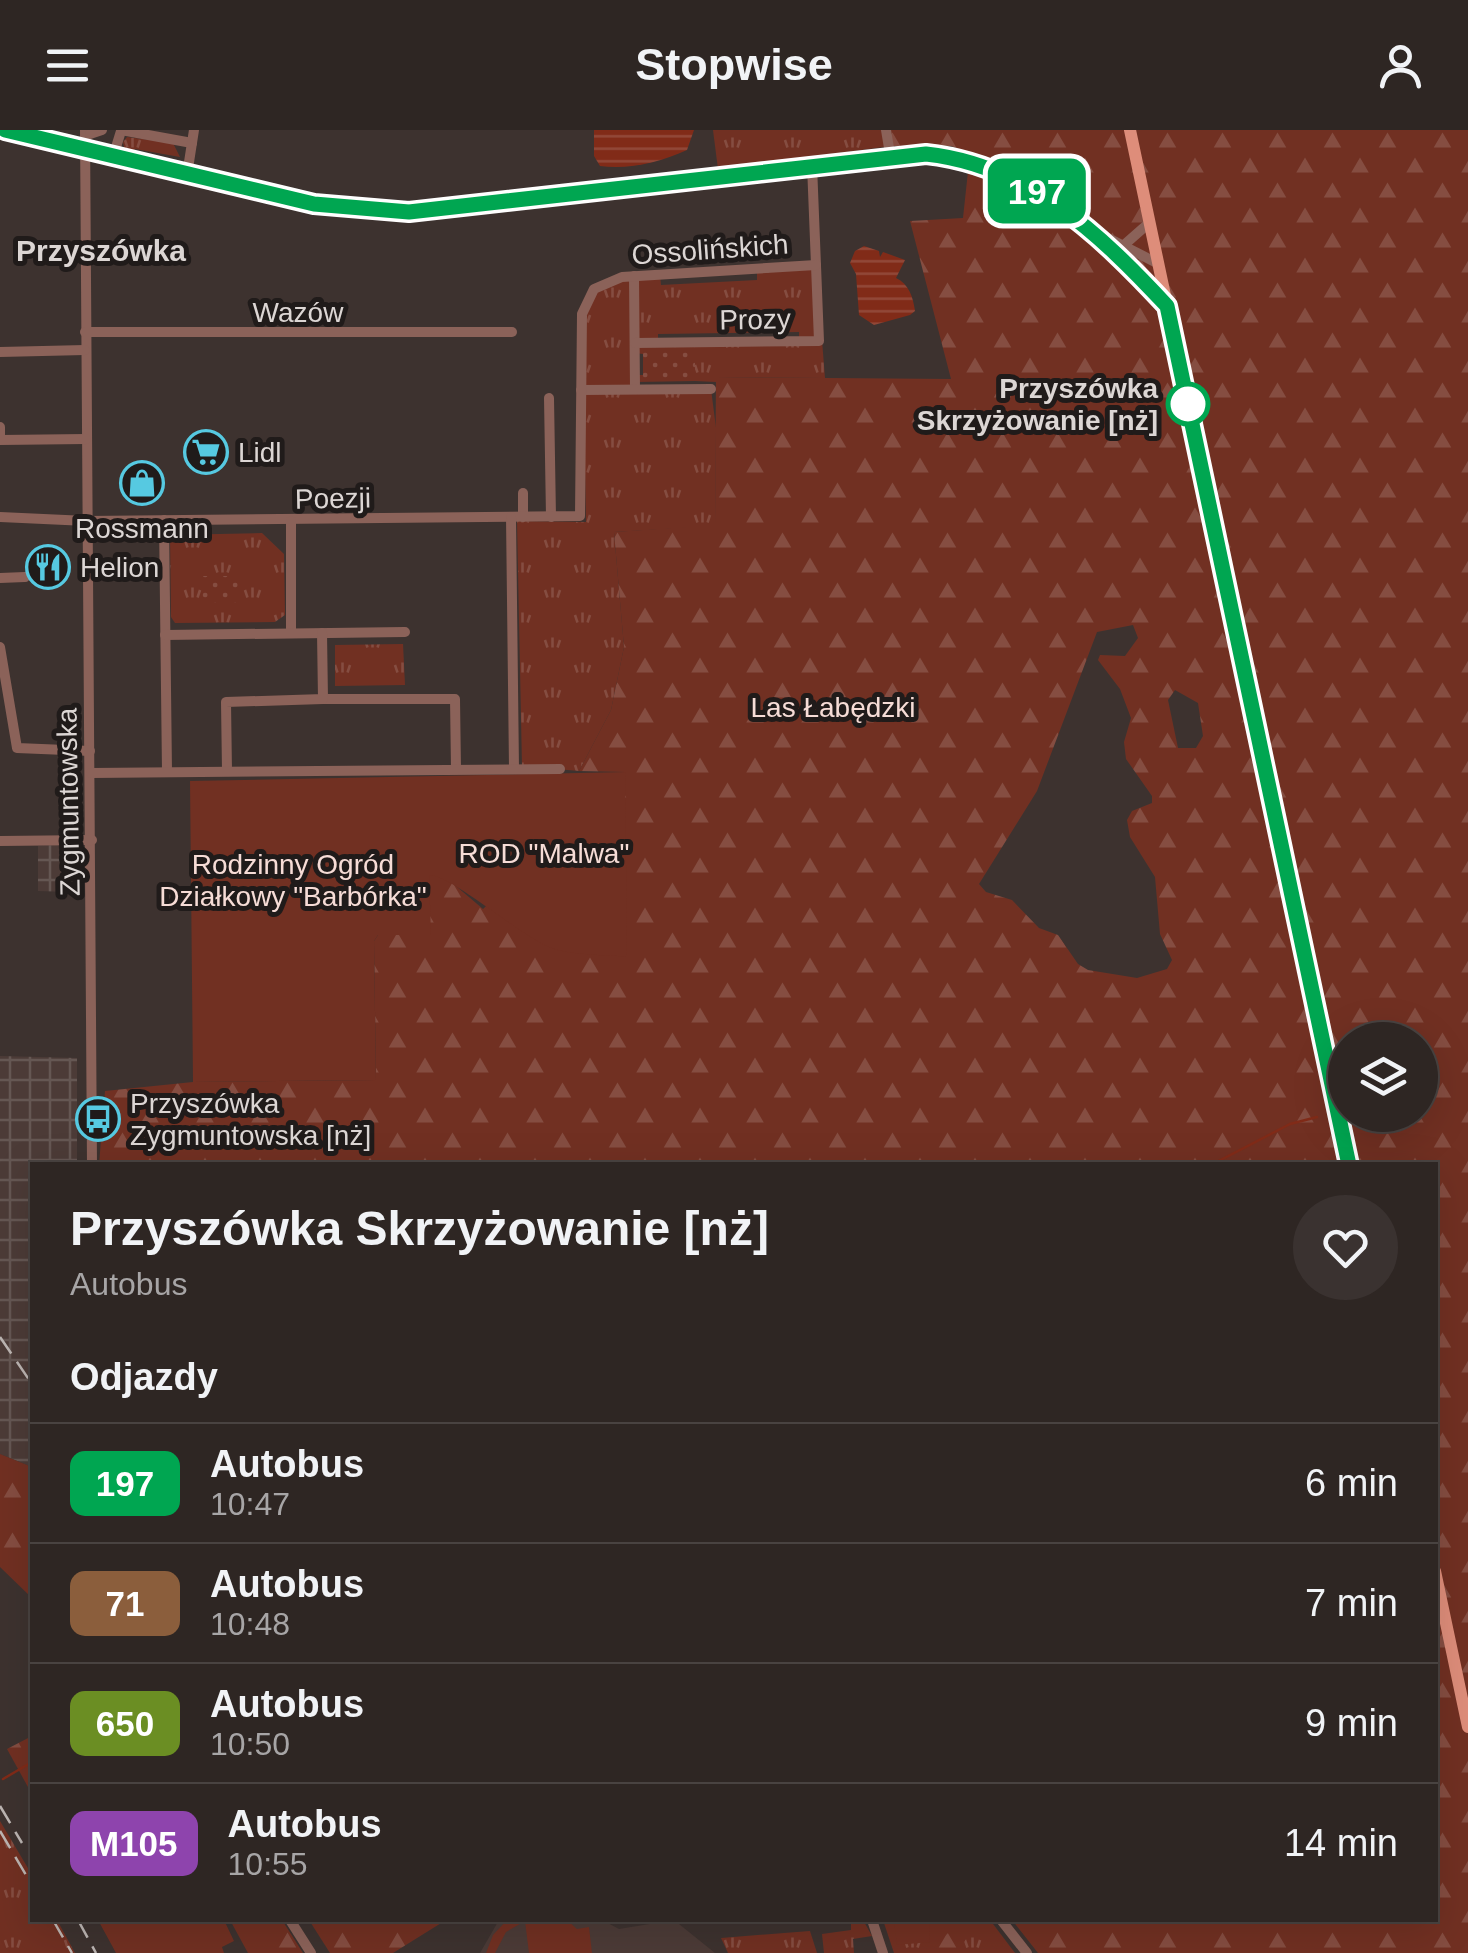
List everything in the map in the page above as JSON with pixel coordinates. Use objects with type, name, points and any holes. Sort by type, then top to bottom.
[{"type":"main road","points":[[1130,130],[1348,1162]]},
{"type":"main road","points":[[1438,1586],[1468,1727]]},
{"type":"street","points":[[5,130],[320,206],[409,212],[890,154],[946,156],[990,168],[1034,189],[1092,231],[1167,306]]},
{"type":"street","points":[[187,176],[194,130]]},
{"type":"street","points":[[886,130],[890,154]]},
{"type":"street","name":"Zygmuntowska","points":[[92,131],[85,150],[92,1162]]},
{"type":"street","points":[[113,157],[121,131],[192,143]]},
{"type":"street","name":"Prozy","points":[[635,343],[819,341],[812,165]]},
{"type":"street","points":[[1124,245],[1149,223]]},
{"type":"street","points":[[1092,231],[1157,263]]},
{"type":"street","points":[[1131,267],[1157,263]]},
{"type":"street","name":"Ossolińskich","points":[[580,516],[585,304],[604,282],[634,276],[816,265]]},
{"type":"street","points":[[634,276],[636,389]]},
{"type":"street","name":"Wazów","points":[[85,332],[512,332]]},
{"type":"street","points":[[0,352],[85,350]]},
{"type":"street","points":[[582,390],[711,390]]},
{"type":"street","points":[[549,398],[551,517]]},
{"type":"street","points":[[0,427],[0,440],[86,439]]},
{"type":"street","points":[[514,769],[517,517],[523,493]]},
{"type":"street","name":"Poezji","points":[[0,517],[291,521],[580,516]]},
{"type":"street","points":[[164,520],[167,772]]},
{"type":"street","points":[[291,521],[291,633]]},
{"type":"street","points":[[0,578],[25,578]]},
{"type":"street","points":[[165,635],[405,632]]},
{"type":"street","points":[[322,633],[323,700]]},
{"type":"street","points":[[0,647],[17,748],[90,751]]},
{"type":"street","points":[[227,771],[226,702],[323,700],[455,699],[456,769]]},
{"type":"street","points":[[90,773],[560,769]]},
{"type":"street","points":[[0,840],[92,840]]},
{"type":"street","points":[[291,1922],[311,1953]]},
{"type":"street","points":[[873,1922],[883,1953]]},
{"type":"street","points":[[1003,1922],[1027,1953]]},
{"type":"shaded area","points":[[594,130],[694,130],[687,150],[645,164],[611,167],[600,166],[594,156]]},
{"type":"shaded area","points":[[864,246],[879,251],[880,257],[883,252],[905,260],[896,278],[912,296],[915,311],[910,315],[874,325],[859,315],[856,274],[850,263],[855,251]]},
{"type":"shaded area","points":[[72,844],[71,892],[38,891],[38,846]]},
{"type":"shaded area","points":[[0,1056],[77,1058],[77,1162],[30,1162],[30,1466],[0,1454]]},
{"type":"shaded area","points":[[498,1922],[606,1922],[619,1929],[676,1922],[715,1953],[480,1953]]},
{"type":"green space","points":[[713,130],[887,130],[891,146],[718,169]]},
{"type":"green space","name":"Las Łabędzki","points":[[887,130],[1468,130],[1468,1953],[1038,1953],[1014,1922],[1438,1922],[1438,1162],[99,1162],[105,1091],[193,1082],[376,1080],[374,941],[378,935],[429,875],[443,875],[483,909],[625,772],[579,771],[611,710],[624,647],[614,532],[715,525],[716,377],[951,379],[910,221],[963,218],[970,153],[951,146],[891,146]],"holes":[[[1133,625],[1138,638],[1125,656],[1100,655],[1098,660],[1120,689],[1131,718],[1124,742],[1126,759],[1152,796],[1152,803],[1132,811],[1127,820],[1130,837],[1155,877],[1160,934],[1172,960],[1167,969],[1137,978],[1088,970],[1078,964],[1058,935],[1039,928],[1012,900],[986,892],[979,884],[1037,791],[1097,632]],[[1175,690],[1198,703],[1203,736],[1196,748],[1178,748],[1168,700]]]},
{"type":"green space","points":[[127,137],[173,143],[180,157],[135,149],[125,152],[123,142]]},
{"type":"green space","points":[[816,265],[825,378],[717,377],[716,382],[695,381],[695,342],[799,340],[799,332],[658,334],[658,343],[635,343],[636,389],[711,389],[716,428],[715,526],[614,532],[624,647],[611,710],[579,771],[522,766],[517,521],[586,522],[582,314],[604,282],[660,275],[661,285],[757,280],[757,269]]},
{"type":"green space","points":[[695,342],[695,381],[636,382],[635,375],[643,375],[643,354],[635,353],[635,343]]},
{"type":"green space","points":[[262,533],[284,554],[285,615],[275,622],[175,623],[171,617],[170,535]]},
{"type":"green space","points":[[202,576],[239,576],[239,603],[202,603]]},
{"type":"green space","points":[[403,644],[405,685],[335,686],[335,645]]},
{"type":"green space","name":"Rodzinny Ogród Działkowy \"Barbórka\"","points":[[625,772],[627,957],[549,947],[453,884],[429,875],[431,935],[378,935],[374,941],[376,1080],[193,1082],[190,781]]},
{"type":"green space","points":[[0,1454],[30,1466],[30,1596],[0,1567]]},
{"type":"green space","points":[[30,1737],[30,1786],[28,1787],[7,1749]]},
{"type":"green space","points":[[0,1821],[30,1872],[30,1922],[58,1922],[75,1953],[0,1953]]},
{"type":"green space","points":[[99,1922],[225,1922],[234,1941],[222,1947],[224,1953],[116,1953]]},
{"type":"green space","points":[[231,1922],[283,1922],[303,1953],[248,1953]]},
{"type":"green space","points":[[310,1922],[443,1922],[393,1953],[330,1953]]},
{"type":"green space","points":[[505,1922],[523,1922],[506,1932],[495,1953],[486,1953],[493,1935]]},
{"type":"green space","points":[[525,1922],[569,1922],[577,1929],[589,1927],[592,1953],[529,1953]]},
{"type":"green space","points":[[851,1922],[864,1922],[872,1936],[853,1939],[854,1953],[824,1953],[822,1934],[851,1930]]},
{"type":"green space","points":[[884,1922],[992,1922],[1015,1953],[894,1953]]},
{"type":"green space","points":[[894,1922],[929,1922],[930,1942],[897,1945]]},
{"type":"green space","points":[[959,1924],[966,1933],[965,1941],[952,1953],[924,1953]]},
{"type":"green space","points":[[810,1931],[817,1953],[728,1953],[721,1938]]},
{"type":"waterway","points":[[1217,1162],[1290,1124],[1317,1117]]},
{"type":"waterway","points":[[3,1779],[30,1763]]},
{"type":"railway","points":[[0,1337],[30,1381]]},
{"type":"railway","points":[[0,1806],[22,1843]]},
{"type":"railway","points":[[0,1831],[30,1882]]},
{"type":"railway","points":[[54,1922],[72,1953]]},
{"type":"railway","points":[[79,1922],[96,1953]]},
{"type":"bus line","name":"197","points":[[5,130],[187,176],[350,209],[460,209],[890,154],[926,154],[968,161],[1010,176],[1069,213],[1131,267],[1167,306],[1348,1162]]},
{"type":"place","name":"Przyszówka Skrzyżowanie [nż]","points":[[1188,404]]},
{"type":"place","name":"Lidl","points":[[206,452]]},
{"type":"place","name":"Rossmann","points":[[142,483]]},
{"type":"place","name":"Helion","points":[[48,567]]},
{"type":"place","name":"Przyszówka Zygmuntowska [nż]","points":[[98,1119]]},
{"type":"district","name":"Przyszówka","points":[[101,251]]},
{"type":"park label","name":"ROD \"Malwa\"","points":[[544,853]]}]
